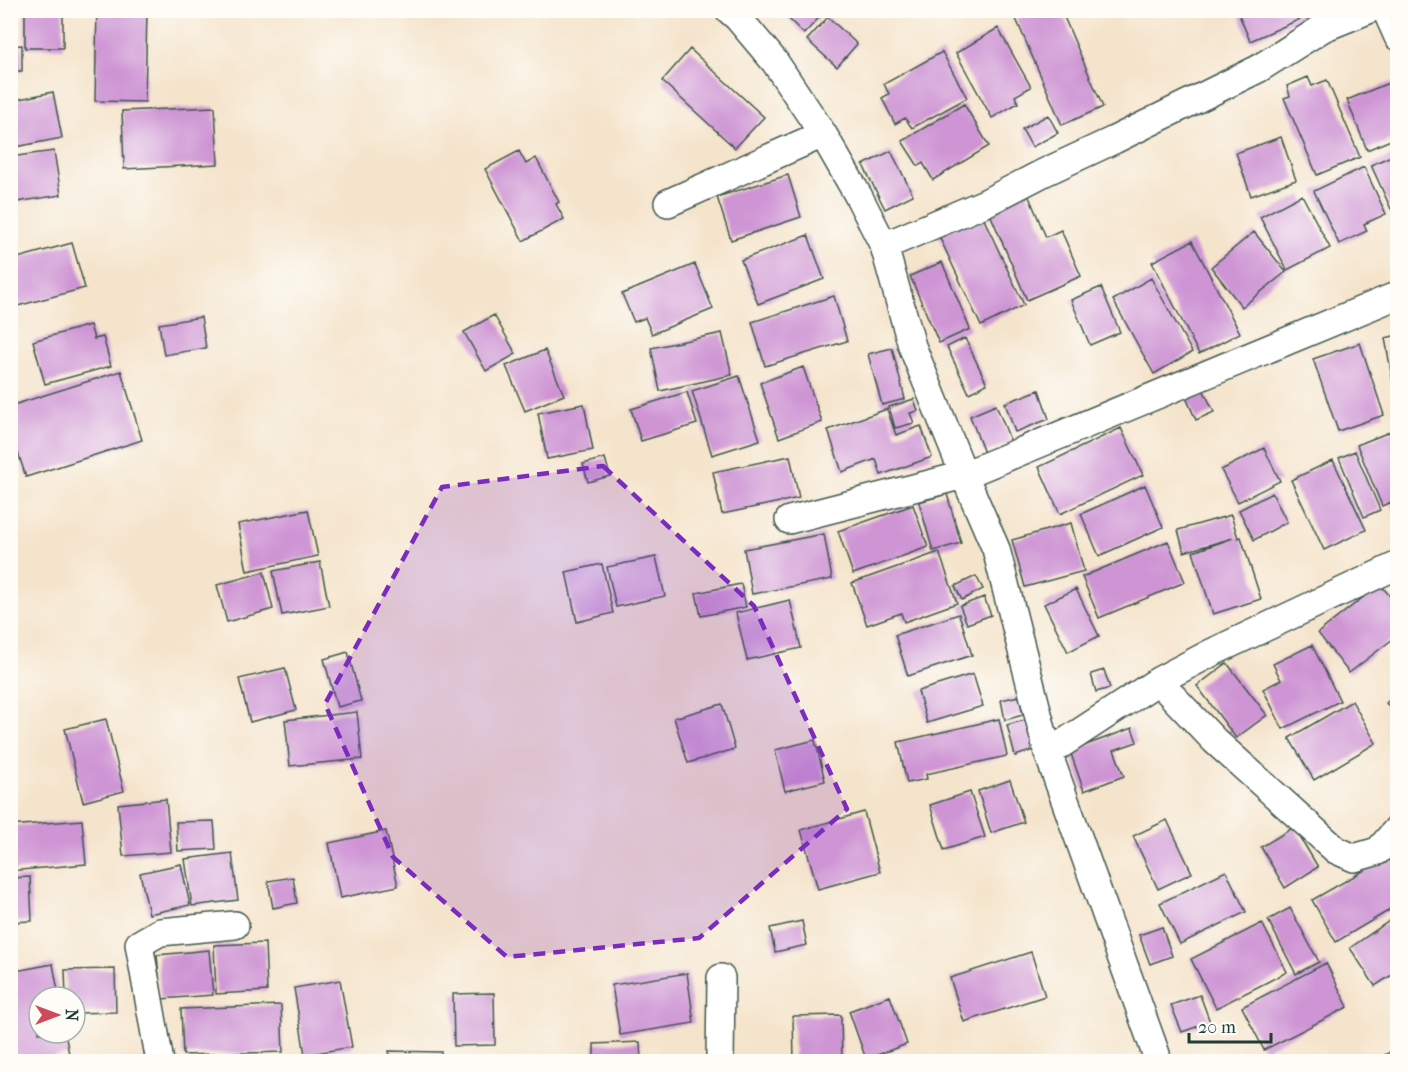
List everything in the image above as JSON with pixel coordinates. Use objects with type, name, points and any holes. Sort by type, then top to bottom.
[{"type":"street","points":[[884,246],[985,203],[1258,69],[1323,28],[1368,10]]},
{"type":"street","points":[[1386,10],[1398,37]]},
{"type":"street","points":[[738,13],[776,62],[823,134],[884,246],[912,346],[996,549],[1048,753],[1157,1062]]},
{"type":"street","points":[[668,203],[823,134]]},
{"type":"street","points":[[789,520],[964,475],[1398,295]]},
{"type":"street","points":[[1048,753],[1158,681],[1211,653],[1398,565]]},
{"type":"street","points":[[1158,681],[1215,741],[1336,850],[1354,858],[1378,851],[1398,828]]},
{"type":"street","points":[[160,1062],[139,944],[160,932],[235,925]]},
{"type":"street","points":[[720,1062],[721,978]]},
{"type":"highlighted area","points":[[603,466],[754,606],[847,809],[699,938],[507,957],[393,857],[325,704],[442,487]]},
{"type":"building","points":[[25,10],[63,10],[63,48],[25,48]]},
{"type":"building","points":[[97,10],[147,10],[145,102],[95,101]]},
{"type":"building","points":[[793,10],[826,10],[804,34],[787,17]]},
{"type":"building","points":[[1036,10],[1061,10],[1103,107],[1062,125],[1016,19]]},
{"type":"building","points":[[1237,10],[1321,10],[1250,41]]},
{"type":"building","points":[[828,17],[857,44],[837,67],[807,40]]},
{"type":"building","points":[[998,28],[1031,87],[1015,96],[1018,103],[992,118],[956,53]]},
{"type":"building","points":[[22,45],[22,71],[10,71],[10,46]]},
{"type":"building","points":[[690,49],[764,117],[735,148],[662,81]]},
{"type":"building","points":[[942,52],[967,98],[912,128],[905,118],[895,124],[882,98],[889,94],[884,84]]},
{"type":"building","points":[[1308,77],[1312,86],[1327,80],[1360,157],[1317,175],[1284,98],[1290,96],[1287,86]]},
{"type":"building","points":[[1391,82],[1398,99],[1398,137],[1367,150],[1347,100]]},
{"type":"building","points":[[53,92],[62,138],[10,148],[10,101]]},
{"type":"building","points":[[964,104],[989,146],[933,180],[923,163],[918,166],[902,141]]},
{"type":"building","points":[[215,107],[218,164],[124,169],[122,111]]},
{"type":"building","points":[[1048,115],[1058,133],[1032,147],[1022,129]]},
{"type":"building","points":[[1281,137],[1296,180],[1251,196],[1236,153]]},
{"type":"building","points":[[54,151],[61,195],[10,203],[10,157]]},
{"type":"building","points":[[519,151],[526,164],[536,158],[559,202],[556,204],[564,219],[523,241],[485,169]]},
{"type":"building","points":[[891,151],[913,195],[885,209],[863,165]]},
{"type":"building","points":[[1398,153],[1398,206],[1391,209],[1371,165]]},
{"type":"building","points":[[1364,167],[1386,214],[1364,224],[1367,231],[1339,244],[1314,191]]},
{"type":"building","points":[[788,175],[801,217],[731,240],[717,197]]},
{"type":"building","points":[[1027,192],[1046,237],[1061,230],[1081,276],[1027,300],[988,209]]},
{"type":"building","points":[[1302,195],[1330,248],[1287,270],[1260,217]]},
{"type":"building","points":[[981,213],[1024,305],[981,326],[938,234]]},
{"type":"building","points":[[1398,220],[1398,234],[1392,223]]},
{"type":"building","points":[[1254,232],[1286,272],[1242,307],[1211,267]]},
{"type":"building","points":[[808,235],[824,279],[758,304],[741,260]]},
{"type":"building","points":[[1192,241],[1240,333],[1199,354],[1152,262]]},
{"type":"building","points":[[72,243],[85,288],[10,308],[10,260]]},
{"type":"building","points":[[942,262],[970,329],[939,343],[910,276]]},
{"type":"building","points":[[695,264],[713,309],[652,334],[645,318],[634,322],[622,294]]},
{"type":"building","points":[[1151,278],[1192,352],[1154,374],[1113,300]]},
{"type":"building","points":[[1101,287],[1120,332],[1090,345],[1071,300]]},
{"type":"building","points":[[834,296],[847,341],[765,366],[752,322]]},
{"type":"building","points":[[494,315],[516,354],[486,371],[464,332]]},
{"type":"building","points":[[201,317],[206,348],[164,355],[159,324]]},
{"type":"building","points":[[90,325],[94,339],[103,337],[111,366],[45,384],[33,341]]},
{"type":"building","points":[[722,333],[732,375],[660,391],[651,348]]},
{"type":"building","points":[[1398,335],[1398,400],[1396,400],[1385,338]]},
{"type":"building","points":[[965,338],[987,384],[969,393],[947,347]]},
{"type":"building","points":[[1360,343],[1384,415],[1338,431],[1313,359]]},
{"type":"building","points":[[892,348],[905,399],[882,405],[868,354]]},
{"type":"building","points":[[545,350],[564,395],[525,411],[506,366]]},
{"type":"building","points":[[803,367],[822,422],[779,438],[760,383]]},
{"type":"building","points":[[121,371],[142,440],[26,477],[10,428],[10,406]]},
{"type":"building","points":[[739,376],[760,440],[712,455],[692,391]]},
{"type":"building","points":[[1202,387],[1214,412],[1196,420],[1185,395]]},
{"type":"building","points":[[1039,390],[1049,419],[1015,432],[1005,403]]},
{"type":"building","points":[[687,392],[697,424],[641,441],[631,409]]},
{"type":"building","points":[[914,399],[918,411],[910,413],[914,423],[895,428],[889,407]]},
{"type":"building","points":[[584,404],[593,450],[547,459],[538,413]]},
{"type":"building","points":[[996,405],[1011,442],[984,453],[970,416]]},
{"type":"building","points":[[887,409],[896,435],[921,426],[932,457],[881,475],[876,459],[842,472],[828,430]]},
{"type":"building","points":[[1121,428],[1143,475],[1060,514],[1039,467]]},
{"type":"building","points":[[1397,429],[1397,517],[1391,502],[1382,506],[1357,445]]},
{"type":"building","points":[[1264,448],[1280,481],[1238,502],[1221,470]]},
{"type":"building","points":[[1355,451],[1380,510],[1364,517],[1339,458]]},
{"type":"building","points":[[790,456],[799,498],[722,514],[713,472]]},
{"type":"building","points":[[605,458],[610,476],[588,482],[583,464]]},
{"type":"building","points":[[1333,460],[1366,530],[1324,550],[1291,480]]},
{"type":"building","points":[[1145,485],[1163,527],[1099,556],[1081,514]]},
{"type":"building","points":[[1272,493],[1287,522],[1254,540],[1239,510]]},
{"type":"building","points":[[947,494],[961,543],[933,551],[919,502]]},
{"type":"building","points":[[913,505],[928,547],[853,574],[838,531]]},
{"type":"building","points":[[308,510],[318,556],[247,571],[238,524]]},
{"type":"building","points":[[1231,515],[1238,538],[1241,537],[1261,599],[1213,614],[1193,552],[1233,538],[1184,552],[1178,530]]},
{"type":"building","points":[[1071,523],[1084,571],[1025,587],[1012,540]]},
{"type":"building","points":[[824,534],[832,579],[752,594],[744,549]]},
{"type":"building","points":[[1168,541],[1185,582],[1099,618],[1082,577]]},
{"type":"building","points":[[939,552],[957,603],[904,622],[901,613],[867,625],[852,583]]},
{"type":"building","points":[[656,557],[665,596],[616,607],[607,567]]},
{"type":"building","points":[[320,562],[329,606],[282,615],[273,571]]},
{"type":"building","points":[[602,564],[613,613],[577,622],[566,572]]},
{"type":"building","points":[[264,572],[273,609],[227,622],[217,585]]},
{"type":"building","points":[[976,576],[983,589],[962,600],[955,586]]},
{"type":"building","points":[[741,584],[746,607],[701,616],[696,593]]},
{"type":"building","points":[[1380,584],[1398,606],[1398,635],[1349,673],[1318,633]]},
{"type":"building","points":[[1076,589],[1099,636],[1068,652],[1044,604]]},
{"type":"building","points":[[984,597],[991,615],[967,624],[960,606]]},
{"type":"building","points":[[790,600],[801,648],[747,660],[736,613]]},
{"type":"building","points":[[959,614],[972,655],[908,676],[895,635]]},
{"type":"building","points":[[1312,645],[1340,701],[1283,729],[1263,689],[1281,680],[1273,664]]},
{"type":"building","points":[[348,652],[361,701],[337,707],[324,659]]},
{"type":"building","points":[[1227,663],[1267,715],[1236,738],[1197,686]]},
{"type":"building","points":[[285,668],[296,710],[250,722],[239,679]]},
{"type":"building","points":[[1104,670],[1110,688],[1096,692],[1091,674]]},
{"type":"building","points":[[973,674],[983,706],[927,723],[918,691]]},
{"type":"building","points":[[1398,693],[1398,716],[1386,703]]},
{"type":"building","points":[[1019,696],[1023,715],[1005,720],[1001,700]]},
{"type":"building","points":[[1352,701],[1376,743],[1314,780],[1289,738]]},
{"type":"building","points":[[722,704],[735,749],[688,763],[674,718]]},
{"type":"building","points":[[357,712],[362,759],[290,766],[285,720]]},
{"type":"building","points":[[106,719],[124,791],[83,802],[65,729]]},
{"type":"building","points":[[999,719],[1007,756],[926,774],[927,779],[907,783],[898,742]]},
{"type":"building","points":[[1029,719],[1037,749],[1015,756],[1007,725]]},
{"type":"building","points":[[1132,728],[1137,742],[1114,750],[1124,776],[1084,791],[1070,751]]},
{"type":"building","points":[[815,740],[825,781],[785,791],[775,750]]},
{"type":"building","points":[[1010,780],[1024,822],[991,833],[978,791]]},
{"type":"building","points":[[970,792],[985,837],[944,850],[930,805]]},
{"type":"building","points":[[166,799],[171,852],[123,856],[118,804]]},
{"type":"building","points":[[864,812],[880,872],[818,889],[801,830]]},
{"type":"building","points":[[82,820],[86,864],[10,871],[10,826]]},
{"type":"building","points":[[1167,820],[1192,873],[1158,889],[1133,836]]},
{"type":"building","points":[[214,821],[216,849],[178,851],[176,822]]},
{"type":"building","points":[[1294,827],[1318,867],[1285,888],[1261,847]]},
{"type":"building","points":[[386,831],[398,886],[340,898],[329,843]]},
{"type":"building","points":[[1398,851],[1398,904],[1336,942],[1312,900]]},
{"type":"building","points":[[232,853],[238,900],[192,906],[185,859]]},
{"type":"building","points":[[181,864],[190,905],[149,914],[140,873]]},
{"type":"building","points":[[1226,871],[1246,912],[1180,944],[1160,903]]},
{"type":"building","points":[[30,877],[32,921],[10,922],[10,878]]},
{"type":"building","points":[[293,877],[297,903],[273,908],[268,881]]},
{"type":"building","points":[[1290,908],[1319,962],[1296,974],[1268,920]]},
{"type":"building","points":[[1398,915],[1398,971],[1375,986],[1350,948]]},
{"type":"building","points":[[802,921],[807,945],[775,952],[770,928]]},
{"type":"building","points":[[1262,923],[1287,972],[1216,1008],[1191,959]]},
{"type":"building","points":[[1162,927],[1172,956],[1150,964],[1139,935]]},
{"type":"building","points":[[265,943],[267,991],[216,994],[214,945]]},
{"type":"building","points":[[209,950],[213,995],[161,999],[157,955]]},
{"type":"building","points":[[1031,952],[1045,996],[964,1022],[950,978]]},
{"type":"building","points":[[1326,963],[1348,1007],[1264,1050],[1242,1007]]},
{"type":"building","points":[[53,964],[57,985],[27,985],[27,1045],[67,1045],[69,1054],[30,1062],[14,1062],[10,1044],[10,972]]},
{"type":"building","points":[[115,969],[116,1012],[87,1013],[87,985],[66,985],[65,970]]},
{"type":"building","points":[[687,973],[694,1023],[620,1035],[612,985]]},
{"type":"building","points":[[340,980],[352,1047],[305,1055],[294,988]]},
{"type":"building","points":[[494,993],[495,1045],[454,1046],[453,994]]},
{"type":"building","points":[[1200,995],[1210,1022],[1182,1032],[1171,1005]]},
{"type":"building","points":[[890,996],[907,1044],[866,1059],[849,1011]]},
{"type":"building","points":[[281,1005],[283,1052],[183,1055],[181,1009]]},
{"type":"building","points":[[841,1015],[842,1062],[794,1062],[793,1016]]},
{"type":"building","points":[[640,1042],[641,1062],[594,1062],[594,1044]]},
{"type":"building","points":[[1398,1048],[1398,1062],[1371,1062]]},
{"type":"building","points":[[389,1051],[441,1052],[441,1062],[389,1062]]}]
